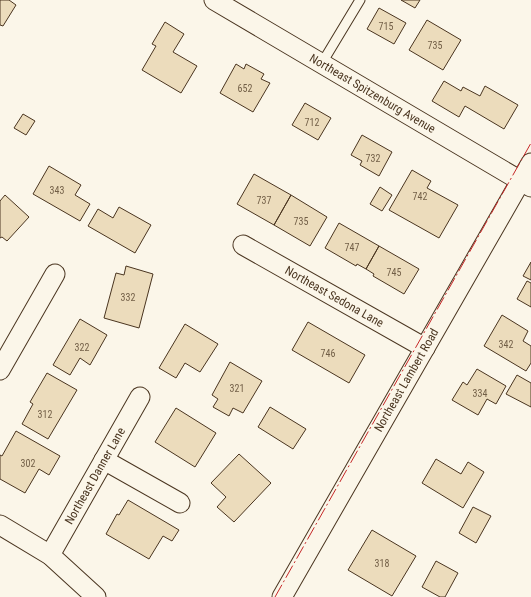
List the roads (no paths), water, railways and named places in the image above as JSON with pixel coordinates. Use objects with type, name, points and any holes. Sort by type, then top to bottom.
[{"type":"street","name":"Northeast Spitzenburg Avenue","points":[[226,3],[322,63],[526,184]]},
{"type":"street","name":"Northeast Lambert Road","points":[[282,597],[425,348],[526,184],[531,163]]},
{"type":"street","name":"Northeast Sedona Lane","points":[[243,245],[425,348]]},
{"type":"street","points":[[0,370],[55,274]]},
{"type":"street","name":"Northeast Danner Lane","points":[[50,555],[140,397]]},
{"type":"street","points":[[104,460],[180,503]]},
{"type":"street","points":[[0,525],[50,555],[96,597]]},
{"type":"lane","points":[[322,63],[360,0]]}]
